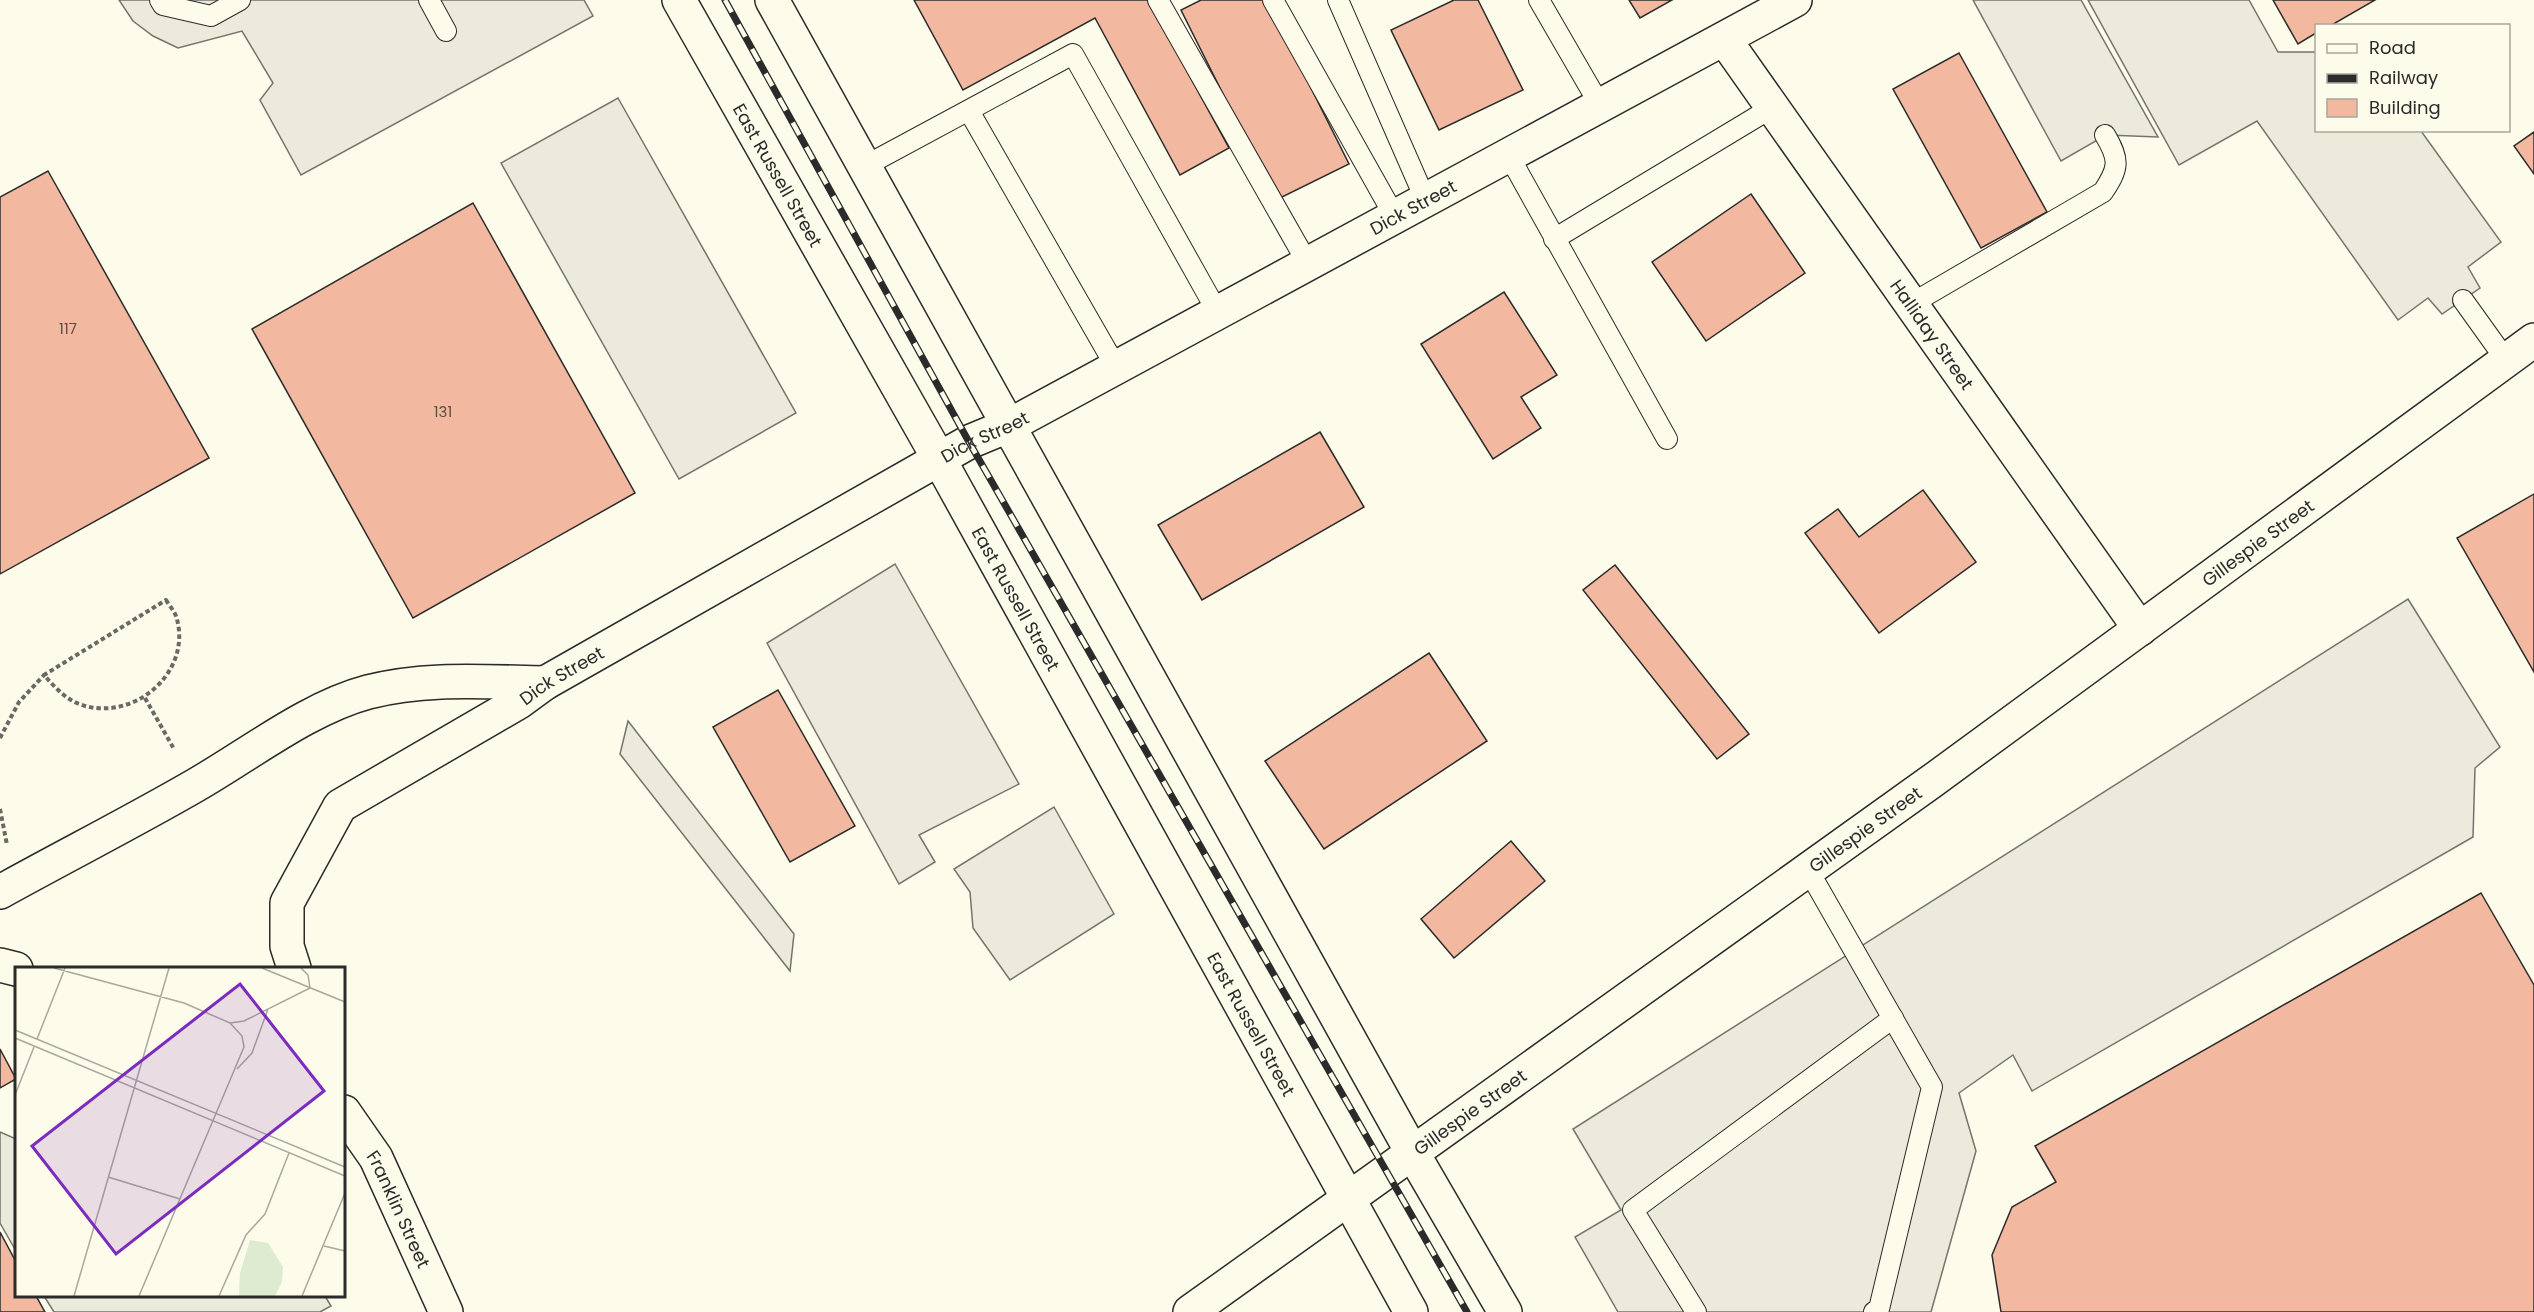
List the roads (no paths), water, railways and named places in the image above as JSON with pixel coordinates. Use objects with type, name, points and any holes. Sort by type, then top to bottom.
[{"type":"main road","name":"East Russell Street","points":[[679,0],[939,459],[1411,1312]]},
{"type":"main road","points":[[772,0],[1412,1152],[1504,1312]]},
{"type":"main road","name":"Dick Street","points":[[293,967],[287,946],[287,903],[340,806],[519,702],[545,683],[969,442],[1010,425],[1725,40],[1795,0]]},
{"type":"main road","name":"Halliday Street","points":[[1725,40],[2140,629]]},
{"type":"main road","name":"Gillespie Street","points":[[1190,1312],[1807,868],[1932,781],[2534,340]]},
{"type":"main road","points":[[0,892],[195,786],[314,715],[366,693],[416,683],[457,681],[545,683]]},
{"type":"main road","points":[[0,965],[15,969]]},
{"type":"main road","name":"Franklin Street","points":[[345,1113],[376,1158],[446,1312]]},
{"type":"lane","points":[[160,0],[163,5],[211,16],[240,0]]},
{"type":"lane","points":[[429,0],[446,31]]},
{"type":"lane","points":[[1158,0],[1308,264]]},
{"type":"lane","points":[[1273,0],[1395,217]]},
{"type":"lane","points":[[1338,0],[1426,201]]},
{"type":"lane","points":[[1539,0],[1601,107]]},
{"type":"lane","points":[[865,166],[1073,54],[1218,313]]},
{"type":"lane","points":[[1554,239],[1773,107]]},
{"type":"lane","points":[[969,111],[1116,368]]},
{"type":"lane","points":[[1911,304],[2103,192],[2115,174],[2116,154],[2106,135]]},
{"type":"lane","points":[[1509,156],[1667,439]]},
{"type":"lane","points":[[2463,300],[2506,360]]},
{"type":"lane","points":[[1807,868],[1932,1087],[1879,1309],[1874,1312]]},
{"type":"lane","points":[[1696,1312],[1633,1210],[1893,1018]]},
{"type":"railway","points":[[725,0],[969,442],[1467,1312]]}]
